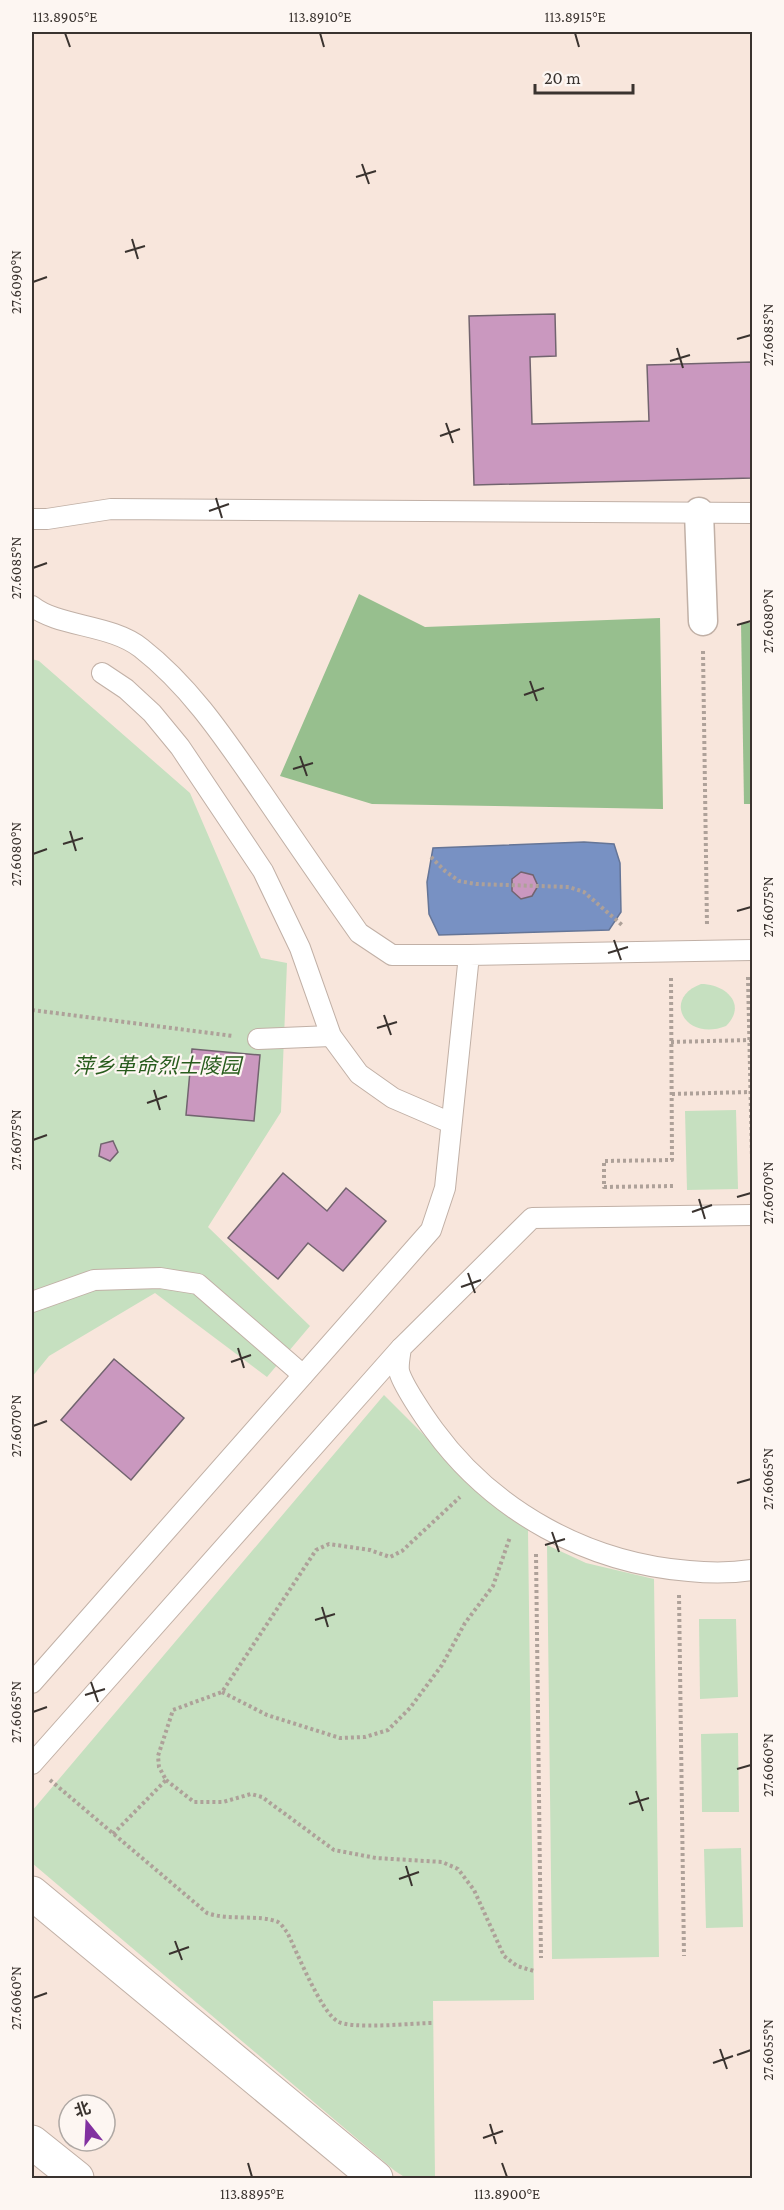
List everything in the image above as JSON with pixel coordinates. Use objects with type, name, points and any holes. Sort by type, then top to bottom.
[{"type":"street","points":[[699,512],[703,621]]},
{"type":"street","points":[[32,1893],[376,2178]]},
{"type":"street","points":[[32,2142],[77,2178]]},
{"type":"lane","points":[[32,519],[47,519],[111,509],[753,513]]},
{"type":"lane","points":[[32,606],[41,614],[98,628],[139,646],[173,675],[219,730],[359,933],[392,955],[753,950]]},
{"type":"lane","points":[[102,673],[126,689],[152,713],[173,738],[263,871],[300,948],[331,1036],[359,1074],[393,1098],[451,1123]]},
{"type":"lane","points":[[32,1683],[431,1230],[445,1188],[469,955]]},
{"type":"lane","points":[[258,1039],[331,1036]]},
{"type":"lane","points":[[32,1764],[401,1348],[532,1218],[753,1215]]},
{"type":"lane","points":[[32,1302],[94,1280],[160,1278],[198,1284],[303,1375]]},
{"type":"lane","points":[[401,1348],[399,1371],[420,1410],[445,1444],[479,1481],[536,1523],[580,1546],[620,1559],[679,1570],[704,1572],[753,1570]]},
{"type":"path","points":[[703,621],[707,918]]},
{"type":"path","points":[[431,857],[459,881],[476,884],[569,887],[584,892],[656,951]]},
{"type":"path","points":[[651,1186],[604,1187],[604,1161],[672,1160],[670,978],[679,977]]},
{"type":"path","points":[[738,977],[749,977],[753,1159]]},
{"type":"path","points":[[32,1010],[258,1039]]},
{"type":"path","points":[[671,1042],[750,1040]]},
{"type":"path","points":[[672,1094],[750,1092]]},
{"type":"path","points":[[479,1481],[402,1551],[390,1557],[370,1550],[329,1544],[316,1550],[222,1692],[173,1710],[158,1756],[159,1767],[166,1780],[194,1802],[224,1802],[251,1794],[262,1797],[334,1850],[376,1858],[442,1862],[458,1869],[474,1890],[504,1956],[517,1966],[534,1971]]},
{"type":"path","points":[[222,1692],[267,1715],[340,1738],[365,1737],[388,1730],[410,1708],[442,1665],[465,1623],[493,1586],[512,1532],[515,1509]]},
{"type":"path","points":[[536,1523],[541,1958]]},
{"type":"path","points":[[679,1570],[684,1956]]},
{"type":"path","points":[[32,1764],[207,1913],[218,1918],[269,1920],[280,1923],[287,1932],[327,2010],[337,2021],[353,2025],[433,2023]]},
{"type":"path","points":[[113,1834],[166,1780]]},
{"type":"green space","points":[[359,594],[425,627],[660,618],[663,809],[372,804],[280,776]]},
{"type":"green space","points":[[741,623],[752,623],[752,804],[744,804]]},
{"type":"green space","name":"萍乡革命烈士陵园","points":[[32,659],[39,661],[190,793],[261,958],[287,963],[281,1112],[208,1227],[310,1326],[267,1377],[155,1293],[49,1356],[32,1377]]},
{"type":"green space","points":[[701,984],[718,987],[731,997],[735,1010],[726,1026],[712,1029],[700,1028],[690,1024],[684,1017],[681,1008],[682,999],[689,991]]},
{"type":"green space","points":[[736,1110],[738,1189],[687,1190],[685,1111]]},
{"type":"green space","points":[[384,1395],[491,1502],[528,1530],[534,2000],[433,2001],[435,2177],[437,2178],[406,2178],[395,2171],[32,1863],[32,1811]]},
{"type":"green space","points":[[547,1545],[586,1563],[654,1579],[659,1957],[552,1959]]},
{"type":"green space","points":[[699,1619],[736,1619],[738,1697],[700,1699]]},
{"type":"green space","points":[[738,1733],[739,1812],[702,1812],[701,1734]]},
{"type":"green space","points":[[741,1848],[743,1927],[706,1928],[704,1849]]},
{"type":"water","points":[[584,842],[614,844],[620,863],[621,912],[609,930],[439,935],[429,914],[427,882],[433,848]]},
{"type":"building","points":[[555,314],[556,356],[530,357],[532,424],[649,421],[647,365],[752,362],[752,478],[474,485],[469,316]]},
{"type":"building","points":[[521,872],[533,875],[538,886],[532,896],[521,899],[512,891],[512,879]]},
{"type":"building","points":[[192,1049],[260,1055],[254,1121],[186,1115]]},
{"type":"building","points":[[113,1141],[118,1152],[110,1161],[99,1156],[101,1144]]},
{"type":"building","points":[[283,1173],[327,1211],[346,1188],[386,1221],[343,1271],[308,1243],[278,1279],[228,1238]]},
{"type":"building","points":[[114,1359],[184,1418],[131,1480],[61,1420]]}]
